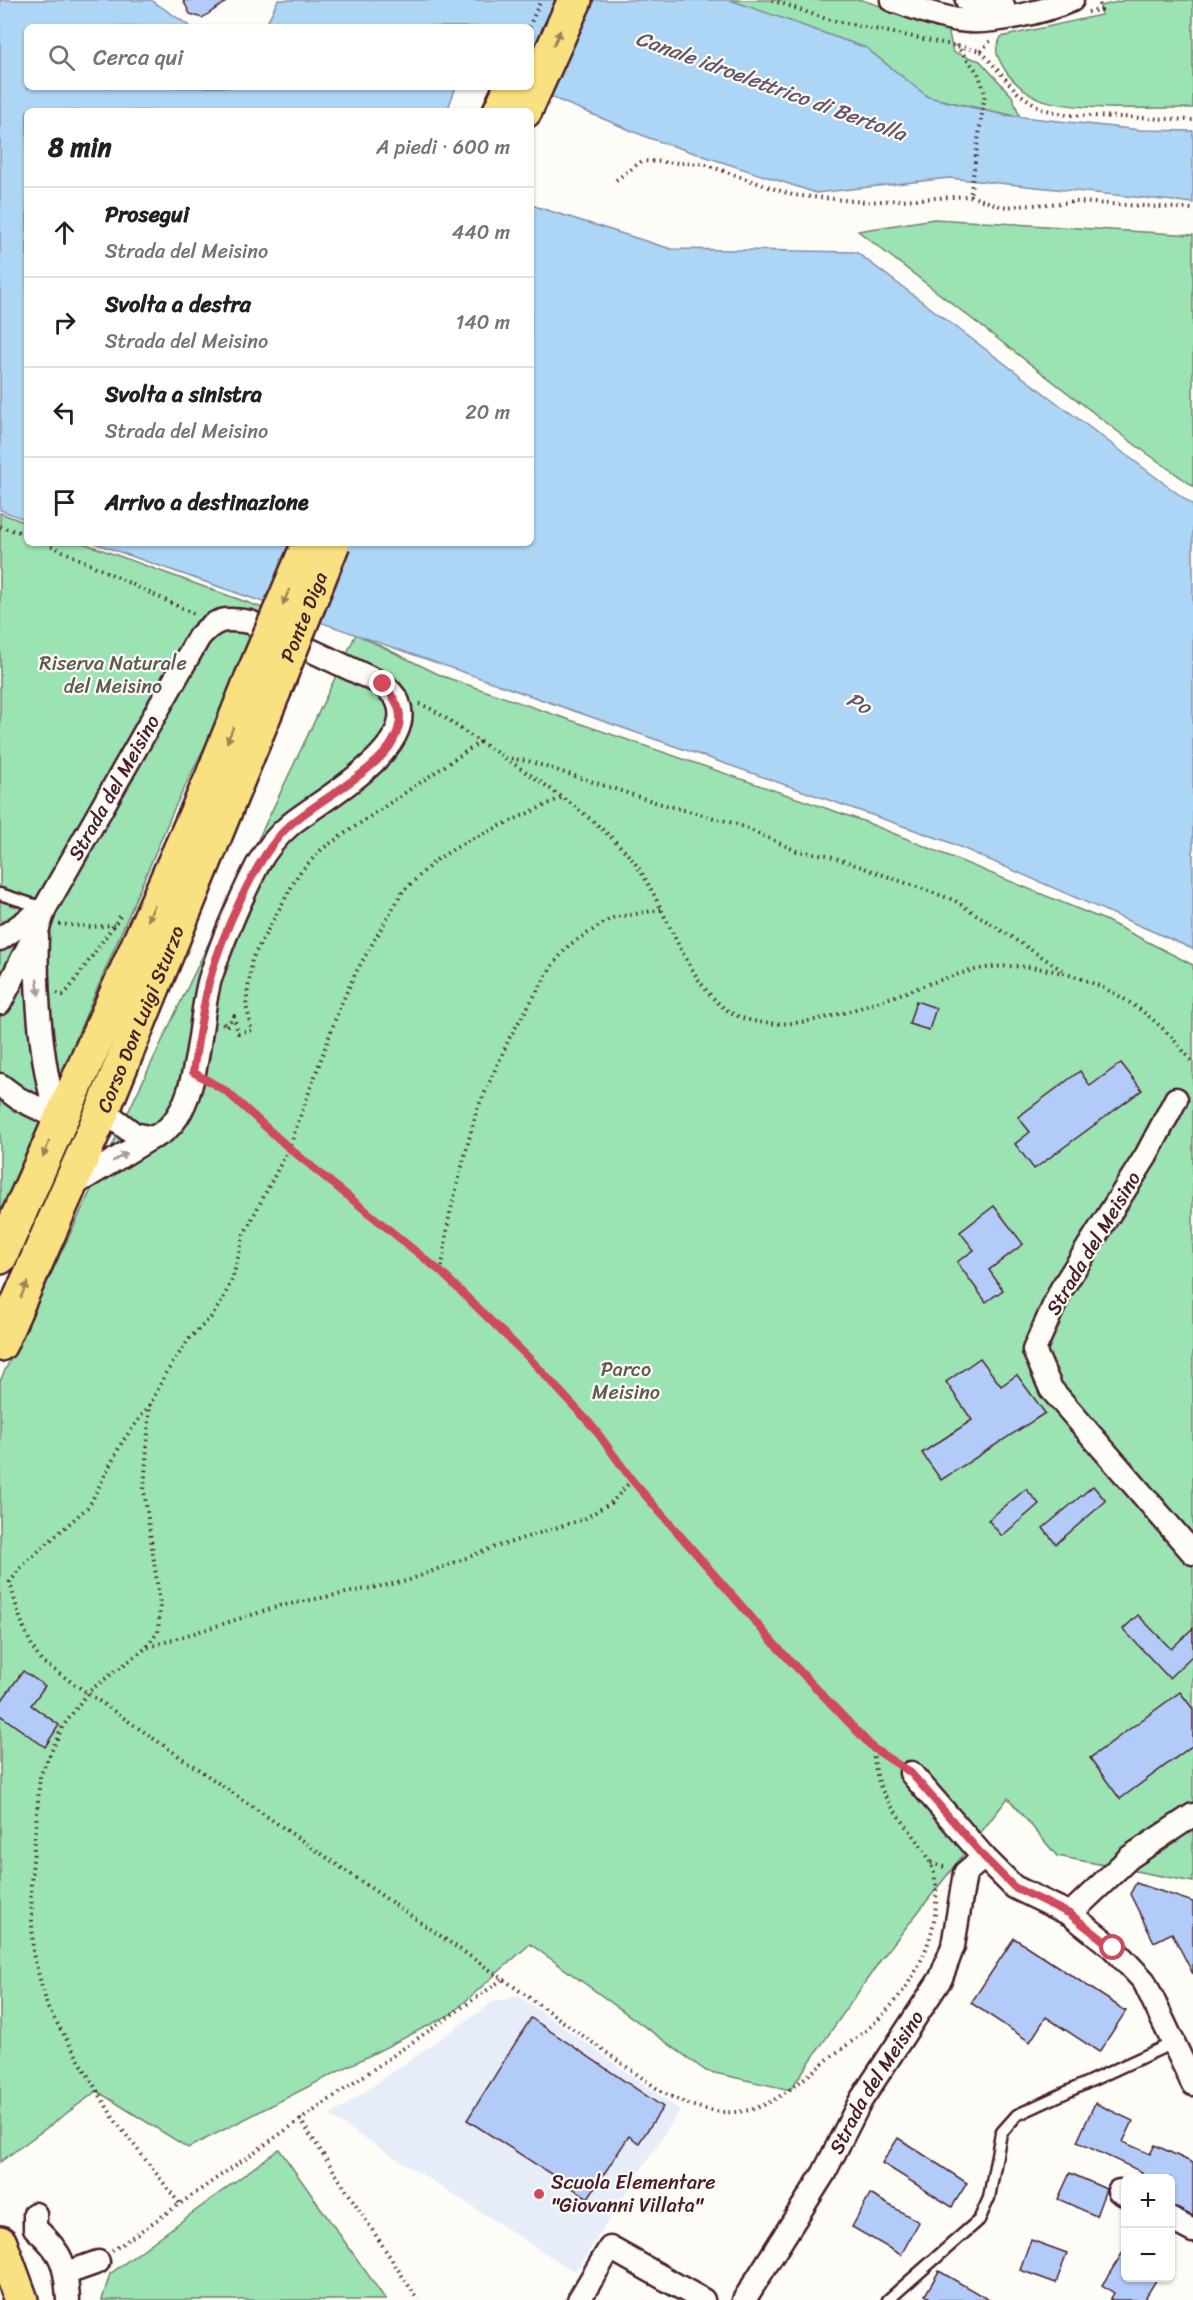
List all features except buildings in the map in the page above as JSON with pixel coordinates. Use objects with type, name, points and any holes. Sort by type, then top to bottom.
[{"type":"main road","points":[[534,35],[549,0]]},
{"type":"main road","points":[[526,108],[575,0]]},
{"type":"main road","points":[[501,108],[510,90]]},
{"type":"main road","name":"Ponte Diga","points":[[263,686],[308,546]]},
{"type":"main road","name":"Ponte Diga","points":[[263,686],[332,546]]},
{"type":"main road","name":"Corso Don Luigi Sturzo","points":[[0,1344],[102,1110],[263,686]]},
{"type":"main road","name":"Corso Don Luigi Sturzo","points":[[0,1257],[59,1118],[206,791],[263,686]]},
{"type":"main road","points":[[0,2243],[21,2300]]},
{"type":"street","points":[[892,0],[1004,17],[1072,0]]},
{"type":"street","points":[[963,10],[975,5],[990,8],[1037,0]]},
{"type":"street","points":[[70,1187],[168,1127],[181,1112],[193,1072],[209,982],[258,865],[289,825],[380,758],[392,742],[400,722],[398,701],[383,684],[250,622],[231,619],[212,622]]},
{"type":"street","name":"Strada del Meisino","points":[[0,1003],[199,637],[212,622]]},
{"type":"street","points":[[0,939],[45,920]]},
{"type":"street","name":"Strada del Meisino","points":[[45,920],[36,963],[50,1096],[59,1118]]},
{"type":"street","points":[[0,1085],[19,1099],[59,1118]]},
{"type":"street","name":"Strada del Meisino","points":[[1176,1099],[1146,1156],[1061,1290],[1034,1350],[1051,1389],[1193,1553]]},
{"type":"street","points":[[102,1110],[134,1134],[150,1138]]},
{"type":"street","points":[[911,1773],[984,1857],[1014,1887],[1070,1914],[1113,1948],[1144,1981],[1193,2084]]},
{"type":"street","points":[[1070,1914],[1130,1857],[1193,1815]]},
{"type":"street","name":"Strada del Meisino","points":[[744,2300],[824,2173],[861,2100],[941,1978],[953,1946],[965,1873],[984,1857]]},
{"type":"street","points":[[34,2214],[34,2228],[61,2254],[67,2273],[68,2300]]},
{"type":"street","points":[[1175,2222],[1193,2231]]},
{"type":"street","points":[[579,2300],[610,2248],[703,2300]]},
{"type":"street","points":[[67,2273],[98,2262]]},
{"type":"lane","points":[[0,894],[45,920]]},
{"type":"lane","points":[[888,2300],[980,2220],[988,2198],[1001,2133],[1017,2115],[1175,2042]]},
{"type":"path","points":[[531,24],[541,0]]},
{"type":"path","points":[[772,0],[826,20],[981,51],[1018,93],[1042,109],[1068,115],[1193,120]]},
{"type":"path","points":[[956,46],[963,10]]},
{"type":"path","points":[[956,46],[978,73],[985,93],[970,196]]},
{"type":"path","points":[[616,180],[642,161],[704,164],[792,195],[865,202],[970,196],[1003,207],[1077,202],[1193,209]]},
{"type":"path","points":[[0,527],[24,533]]},
{"type":"path","points":[[52,546],[212,622]]},
{"type":"path","points":[[398,701],[422,704],[504,757],[593,821],[636,864],[663,909],[695,975],[722,1009],[748,1020],[789,1024],[841,1015],[969,972],[1014,967],[1064,972]]},
{"type":"path","points":[[201,1029],[213,1031],[220,1018],[226,1027],[234,1016],[238,1033],[252,1031],[246,1005],[252,959],[299,873],[322,849],[480,742]]},
{"type":"path","points":[[504,757],[528,761],[658,803],[737,824],[797,851],[827,855],[954,900],[1064,972],[1106,988],[1161,1026],[1193,1062]]},
{"type":"path","points":[[561,798],[465,842],[436,860],[403,891],[356,972],[339,1009],[289,1148],[244,1234],[233,1277],[222,1301],[211,1317],[189,1339],[166,1373],[150,1403],[122,1442],[89,1506],[23,1565],[10,1582],[28,1641],[41,1661],[70,1683],[88,1692],[503,1979],[662,2092],[688,2106],[724,2111],[750,2110],[790,2090],[867,2030],[915,1975],[926,1953],[936,1886],[932,1863],[884,1794],[875,1766],[873,1748]]},
{"type":"path","points":[[54,989],[58,995],[63,995],[125,908]]},
{"type":"path","points":[[441,1272],[451,1206],[476,1112],[510,1037],[552,966],[569,945],[612,918],[663,909]]},
{"type":"path","points":[[45,920],[91,927],[115,925]]},
{"type":"path","points":[[193,1072],[226,1091],[289,1148],[441,1272],[594,1428],[632,1480],[778,1648],[873,1748],[911,1773]]},
{"type":"path","points":[[150,1403],[144,1490],[160,1604],[158,1632],[146,1648],[88,1692],[62,1728],[40,1776],[31,1884],[33,1954],[48,2008],[114,2119],[179,2203]]},
{"type":"path","points":[[146,1648],[280,1606],[407,1581],[489,1549],[584,1518],[612,1502],[632,1480]]},
{"type":"path","points":[[98,2262],[179,2203],[503,1979]]},
{"type":"path","points":[[300,2119],[418,2300]]},
{"type":"shaded area","name":"Scuola Elementare \"Giovanni Villata\"","points":[[519,1996],[680,2110],[575,2272],[330,2116],[493,2002]]},
{"type":"green space","points":[[730,0],[862,0],[948,28],[953,52],[980,61],[1012,96],[1020,117],[928,97],[866,48]]},
{"type":"green space","points":[[1126,0],[1193,0],[1193,108],[1082,107],[1042,100],[1028,93],[1015,82],[998,57],[997,47],[1001,37],[1101,15],[1100,6]]},
{"type":"green space","points":[[934,219],[1193,235],[1193,486],[1134,444],[858,231]]},
{"type":"green space","name":"Riserva Naturale del Meisino","points":[[0,513],[24,522],[24,546],[91,546],[271,611],[174,809],[0,1216]]},
{"type":"green space","name":"Parco Meisino","points":[[356,634],[442,676],[863,821],[1105,920],[1193,965],[1193,1882],[1057,1856],[1008,1798],[882,1958],[790,2090],[706,2071],[530,1944],[451,2014],[188,2148],[97,2091],[0,2162],[0,1381]]},
{"type":"green space","points":[[279,2149],[386,2300],[102,2300],[110,2274]]},
{"type":"water","points":[[0,0],[151,0],[187,24],[24,24],[24,90],[455,90],[448,108],[24,108],[24,519],[0,510]]},
{"type":"water","name":"Canale idroelettrico di Bertolla","points":[[278,0],[730,0],[866,48],[928,97],[1004,115],[1141,130],[1193,131],[1193,203],[949,178],[816,193],[649,138],[534,90],[534,24],[266,24]]},
{"type":"water","name":"Po","points":[[534,206],[671,249],[856,252],[1193,505],[1193,949],[946,841],[103,546],[534,546]]},
{"type":"place","name":"Scuola Elementare \"Giovanni Villata\"","points":[[539,2194]]},
{"type":"route","points":[[383,684],[398,701],[400,722],[392,742],[380,758],[289,825],[258,865],[223,942],[209,982],[193,1072],[226,1091],[289,1148],[441,1272],[533,1362],[594,1428],[632,1480],[692,1546],[778,1648],[873,1748],[911,1773],[984,1857],[1014,1887],[1070,1914],[1113,1948]]}]
